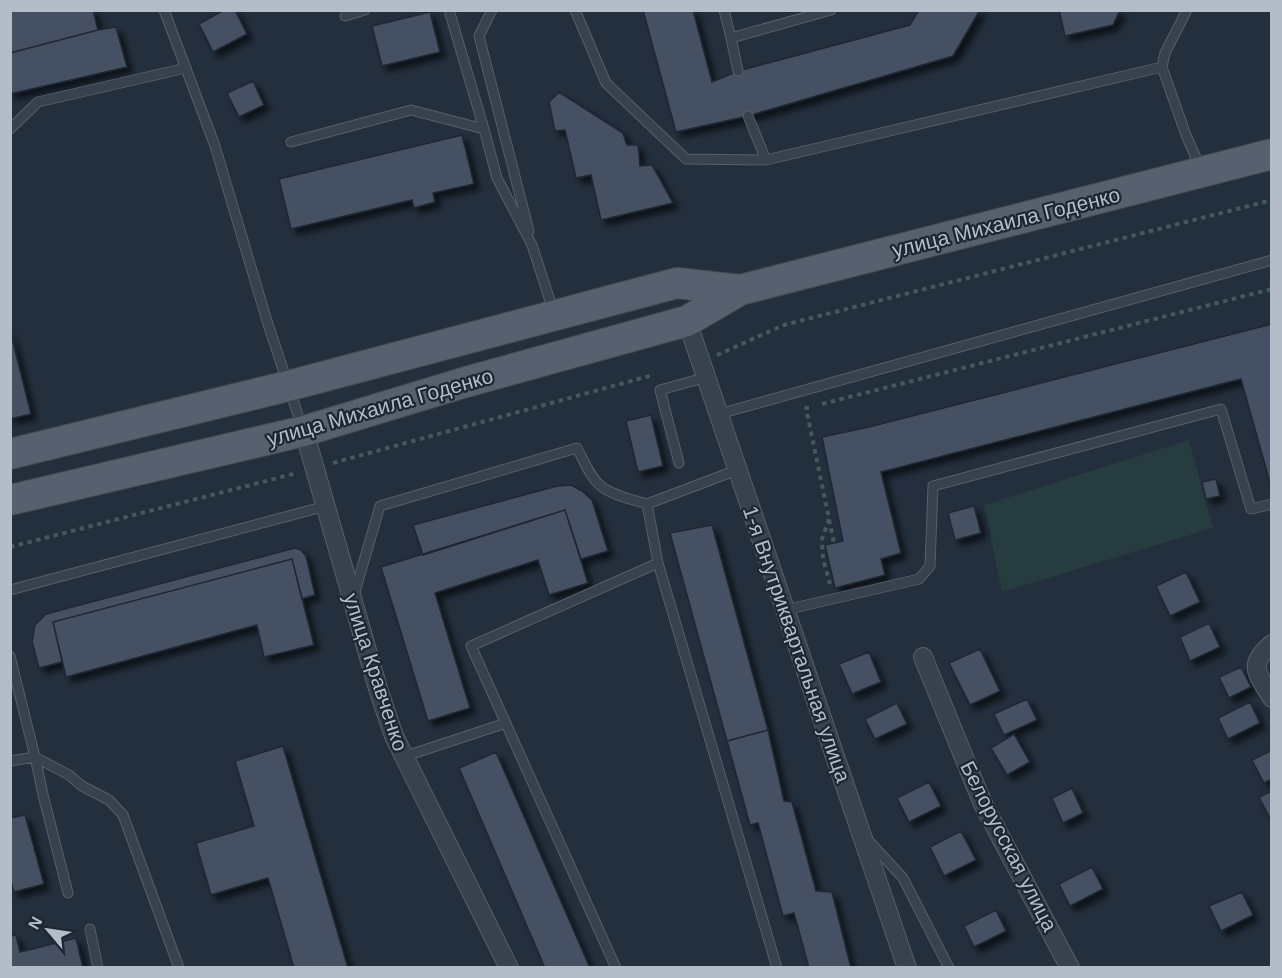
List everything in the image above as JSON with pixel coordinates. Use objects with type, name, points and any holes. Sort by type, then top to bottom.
[{"type":"main road","name":"улица Михаила Годенко","points":[[10,500],[303,430],[687,321],[740,290],[1272,154]]},
{"type":"main road","name":"улица Михаила Годенко","points":[[10,454],[288,386],[677,283],[740,290]]},
{"type":"street","name":"1-я Внутриквартальная улица","points":[[687,321],[907,968]]},
{"type":"street","name":"улица Кравченко","points":[[303,430],[379,692],[394,736],[509,968]]},
{"type":"street","points":[[1272,644],[1261,653],[1256,669],[1272,698]]},
{"type":"street","name":"Белорусская улица","points":[[923,657],[983,804],[1070,968]]},
{"type":"lane","points":[[164,10],[215,146],[267,321],[303,430]]},
{"type":"lane","points":[[345,16],[365,10]]},
{"type":"lane","points":[[449,10],[497,178],[532,245]]},
{"type":"lane","points":[[492,10],[479,36],[532,245],[555,315]]},
{"type":"lane","points":[[575,10],[606,83],[686,159],[766,160],[1162,67]]},
{"type":"lane","points":[[724,10],[738,71]]},
{"type":"lane","points":[[731,38],[831,10]]},
{"type":"lane","points":[[1187,10],[1165,53],[1162,67],[1186,135],[1202,171]]},
{"type":"lane","points":[[10,129],[38,102],[186,68]]},
{"type":"lane","points":[[291,142],[411,110],[484,129]]},
{"type":"lane","points":[[748,116],[766,160]]},
{"type":"lane","points":[[719,414],[1272,260]]},
{"type":"lane","points":[[679,463],[660,390],[704,370]]},
{"type":"lane","points":[[785,610],[919,579],[930,566],[933,486],[1221,409],[1251,509],[1272,504]]},
{"type":"lane","points":[[352,601],[380,506],[577,448],[601,486],[647,504],[737,470]]},
{"type":"lane","points":[[647,504],[658,563],[777,968]]},
{"type":"lane","points":[[10,590],[326,506]]},
{"type":"lane","points":[[616,968],[471,646],[658,563]]},
{"type":"lane","points":[[10,656],[68,893]]},
{"type":"lane","points":[[403,757],[506,723]]},
{"type":"lane","points":[[10,762],[35,757],[109,800],[123,815],[179,968]]},
{"type":"lane","points":[[863,834],[903,878],[949,968]]},
{"type":"lane","points":[[90,928],[98,968]]},
{"type":"path","points":[[704,370],[784,325],[1272,200]]},
{"type":"path","points":[[834,543],[806,408],[1272,289]]},
{"type":"path","points":[[10,548],[314,468],[656,374]]},
{"type":"path","points":[[829,518],[822,539],[823,559],[832,591]]},
{"type":"green space","points":[[1189,440],[1213,528],[1002,592],[984,505]]},
{"type":"building","points":[[10,10],[93,10],[98,30],[10,53]]},
{"type":"building","points":[[224,10],[235,10],[247,34],[213,52],[199,24]]},
{"type":"building","points":[[643,10],[693,10],[712,82],[738,71],[910,25],[919,10],[980,10],[953,56],[748,116],[676,132]]},
{"type":"building","points":[[1059,10],[1120,10],[1113,25],[1065,36]]},
{"type":"building","points":[[430,12],[440,52],[382,66],[372,26]]},
{"type":"building","points":[[116,27],[127,67],[10,94],[10,53]]},
{"type":"building","points":[[253,81],[264,105],[239,117],[227,93]]},
{"type":"building","points":[[559,92],[623,133],[627,145],[638,145],[640,166],[652,165],[673,203],[601,220],[591,175],[576,178],[565,130],[555,131],[549,102]]},
{"type":"building","points":[[462,135],[474,184],[433,193],[435,202],[414,208],[412,200],[291,229],[279,179]]},
{"type":"building","points":[[1272,324],[1272,490],[1241,379],[881,472],[901,553],[881,559],[885,575],[835,588],[825,545],[843,541],[822,437]]},
{"type":"building","points":[[10,330],[31,414],[10,419]]},
{"type":"building","points":[[651,415],[663,466],[638,472],[626,421]]},
{"type":"building","points":[[1216,479],[1220,496],[1206,499],[1202,482]]},
{"type":"building","points":[[571,485],[592,500],[608,551],[581,559],[565,510],[423,555],[413,525],[557,486]]},
{"type":"building","points":[[974,506],[981,533],[955,540],[948,513]]},
{"type":"building","points":[[565,510],[588,583],[549,595],[538,560],[435,593],[470,708],[428,721],[381,567]]},
{"type":"building","points":[[712,525],[768,730],[727,741],[670,533]]},
{"type":"building","points":[[295,548],[301,550],[306,556],[315,595],[302,599],[292,559],[53,622],[62,662],[39,668],[32,641],[35,625],[46,614]]},
{"type":"building","points":[[292,559],[314,645],[264,657],[257,625],[66,677],[53,622]]},
{"type":"building","points":[[1186,572],[1200,602],[1170,616],[1156,586]]},
{"type":"building","points":[[1209,623],[1220,647],[1190,661],[1180,637]]},
{"type":"building","points":[[980,649],[1000,691],[970,705],[949,663]]},
{"type":"building","points":[[869,652],[881,682],[852,694],[839,664]]},
{"type":"building","points":[[1241,667],[1251,687],[1229,698],[1219,677]]},
{"type":"building","points":[[1027,699],[1037,720],[1004,735],[994,714]]},
{"type":"building","points":[[1250,702],[1260,723],[1228,739],[1218,718]]},
{"type":"building","points":[[897,703],[907,724],[875,739],[865,719]]},
{"type":"building","points":[[768,730],[784,801],[792,802],[816,891],[832,892],[851,968],[809,968],[794,913],[783,916],[758,823],[750,825],[727,741]]},
{"type":"building","points":[[1014,734],[1030,762],[1007,775],[991,748]]},
{"type":"building","points":[[283,746],[348,968],[294,968],[268,878],[211,895],[196,843],[254,826],[235,761]]},
{"type":"building","points":[[1272,750],[1272,779],[1264,783],[1252,760]]},
{"type":"building","points":[[496,752],[590,968],[545,968],[459,768]]},
{"type":"building","points":[[929,782],[941,806],[909,822],[897,798]]},
{"type":"building","points":[[1072,788],[1083,813],[1063,823],[1052,798]]},
{"type":"building","points":[[1272,791],[1272,817],[1270,818],[1259,797]]},
{"type":"building","points":[[25,815],[44,884],[14,892],[10,879],[10,818]]},
{"type":"building","points":[[961,831],[976,860],[944,876],[930,847]]},
{"type":"building","points":[[1092,867],[1103,889],[1070,906],[1059,884]]},
{"type":"building","points":[[1242,892],[1253,915],[1221,931],[1209,906]]},
{"type":"building","points":[[996,910],[1006,931],[974,947],[964,926]]},
{"type":"building","points":[[16,935],[20,952],[76,938],[83,968],[10,968],[10,936]]}]
